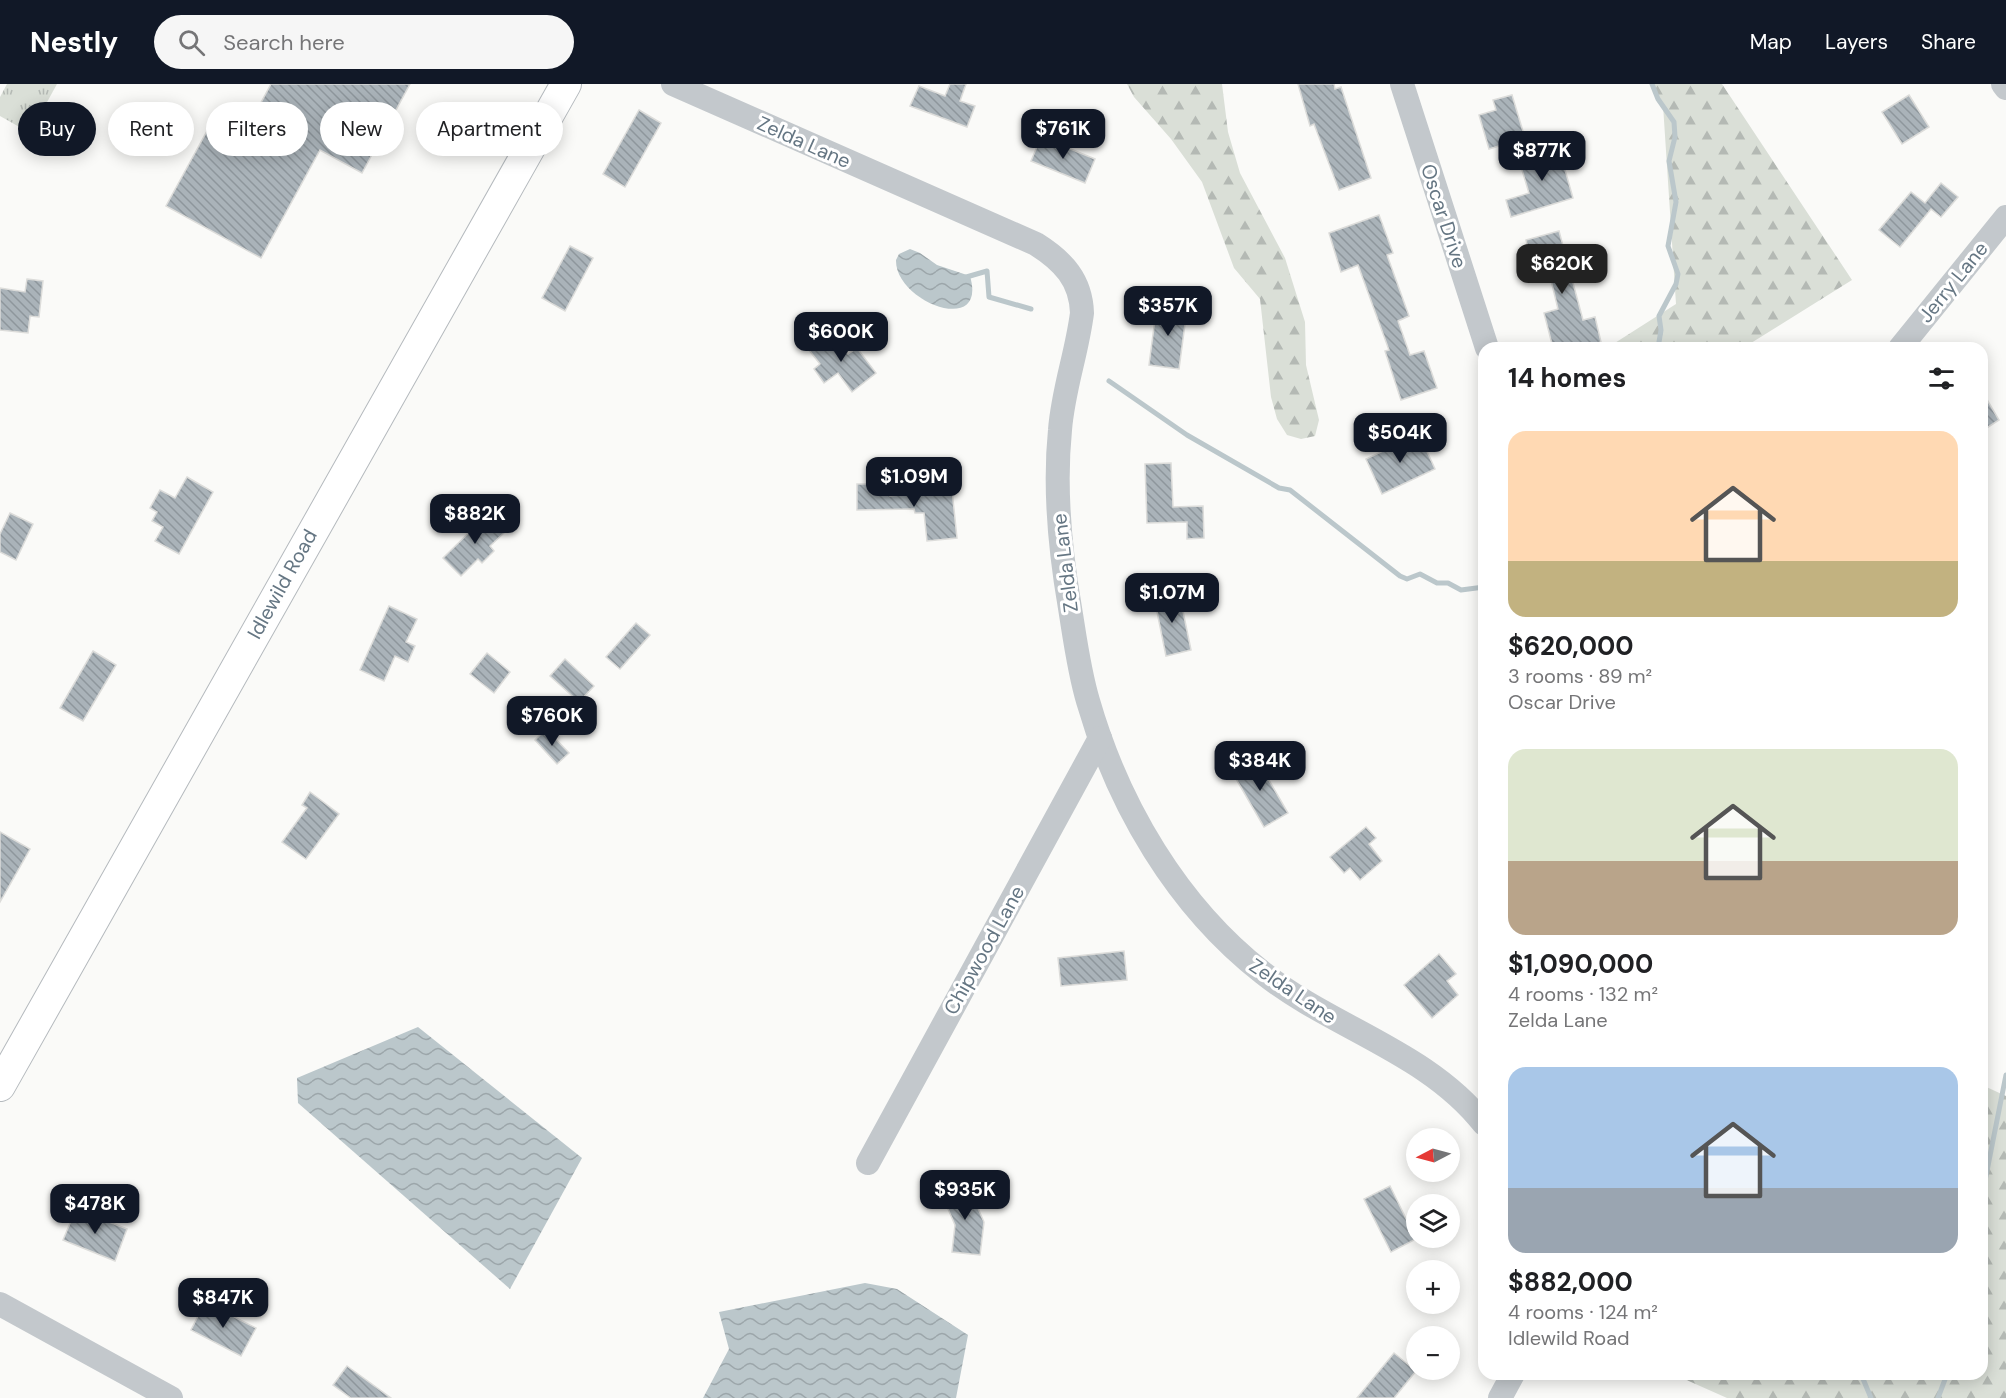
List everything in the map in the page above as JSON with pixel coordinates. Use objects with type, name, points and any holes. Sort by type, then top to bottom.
[{"type":"main road","name":"Idlewild Road","points":[[0,1086],[567,84]]},
{"type":"street","name":"Zelda Lane","points":[[673,84],[1036,244],[1060,260],[1071,273],[1082,300],[1082,313],[1059,430],[1057,482],[1064,575],[1085,688],[1100,738],[1128,803],[1187,897],[1218,934],[1265,975],[1290,992],[1420,1067],[1447,1087],[1478,1118]]},
{"type":"street","name":"Oscar Drive","points":[[1402,84],[1485,342]]},
{"type":"street","points":[[2003,84],[2006,88]]},
{"type":"street","name":"Jerry Lane","points":[[1905,342],[2006,217]]},
{"type":"street","name":"Chipwood Lane","points":[[868,1163],[1100,738]]},
{"type":"street","points":[[0,1304],[171,1398]]},
{"type":"street","points":[[1500,1398],[1510,1380]]},
{"type":"green space","points":[[7,84],[57,84],[47,102],[18,102],[18,126],[0,116],[0,97]]},
{"type":"green space","points":[[1127,84],[1222,84],[1228,132],[1240,173],[1285,258],[1305,322],[1306,365],[1319,420],[1315,436],[1301,439],[1287,435],[1277,419],[1271,397],[1260,299],[1234,268],[1202,182],[1171,139],[1134,97]]},
{"type":"green space","points":[[1652,84],[1722,84],[1852,280],[1753,342],[1616,342],[1676,304],[1663,105]]},
{"type":"green space","points":[[1988,1088],[2006,1096],[2006,1398],[1727,1398],[1686,1380],[1988,1380]]},
{"type":"water","points":[[910,249],[937,265],[970,276],[972,295],[966,305],[954,309],[939,307],[924,300],[910,289],[900,275],[896,260],[899,254]]},
{"type":"water","points":[[418,1027],[582,1158],[510,1289],[298,1103],[297,1078]]},
{"type":"water","points":[[865,1283],[897,1289],[968,1335],[956,1398],[703,1398],[729,1349],[719,1312]]},
{"type":"building","points":[[271,84],[410,84],[400,102],[320,102],[320,150],[261,258],[166,206],[206,133],[206,156],[308,156],[308,102],[261,102]]},
{"type":"building","points":[[950,84],[966,84],[960,101],[975,106],[967,127],[910,106],[919,86],[945,96]]},
{"type":"building","points":[[1298,84],[1334,84],[1335,89],[1341,87],[1371,178],[1339,190],[1314,124],[1310,126]]},
{"type":"building","points":[[1512,95],[1525,138],[1489,149],[1479,115],[1496,110],[1493,100]]},
{"type":"building","points":[[1909,95],[1929,127],[1902,144],[1882,112]]},
{"type":"building","points":[[639,110],[661,123],[625,187],[603,174]]},
{"type":"building","points":[[1041,137],[1095,159],[1085,183],[1031,161]]},
{"type":"building","points":[[1558,145],[1573,198],[1511,217],[1506,200],[1529,193],[1518,157]]},
{"type":"building","points":[[331,156],[371,156],[362,173]]},
{"type":"building","points":[[1941,183],[1958,197],[1941,217],[1931,209],[1900,247],[1879,230],[1911,192],[1925,203]]},
{"type":"building","points":[[1379,215],[1393,253],[1387,255],[1409,316],[1398,321],[1410,355],[1424,351],[1437,388],[1401,400],[1385,351],[1389,350],[1358,265],[1341,272],[1329,233]]},
{"type":"building","points":[[1559,231],[1583,320],[1595,317],[1601,342],[1551,342],[1544,313],[1558,309],[1550,276],[1536,279],[1526,240]]},
{"type":"building","points":[[570,246],[593,258],[565,311],[542,298]]},
{"type":"building","points":[[27,279],[43,281],[39,317],[30,316],[28,333],[0,330],[0,288],[25,292]]},
{"type":"building","points":[[1157,304],[1187,309],[1179,369],[1149,365]]},
{"type":"building","points":[[831,332],[848,354],[857,348],[876,373],[852,392],[838,373],[824,383],[814,369],[820,364],[809,350]]},
{"type":"building","points":[[1988,401],[1999,420],[1988,427]]},
{"type":"building","points":[[1419,434],[1435,469],[1382,494],[1366,459]]},
{"type":"building","points":[[1171,463],[1173,507],[1203,506],[1204,538],[1187,539],[1187,522],[1147,523],[1145,464]]},
{"type":"building","points":[[187,477],[213,492],[179,554],[155,541],[163,527],[152,521],[157,512],[150,508],[160,490],[175,498]]},
{"type":"building","points":[[857,484],[889,484],[890,496],[952,490],[957,538],[927,541],[924,513],[915,513],[914,509],[857,510]]},
{"type":"building","points":[[10,513],[33,524],[16,560],[0,552],[0,534]]},
{"type":"building","points":[[489,513],[506,531],[490,546],[494,551],[482,563],[478,559],[461,576],[443,558]]},
{"type":"building","points":[[1179,592],[1191,650],[1166,656],[1154,597]]},
{"type":"building","points":[[389,606],[417,619],[406,642],[415,646],[408,662],[395,656],[384,681],[360,670]]},
{"type":"building","points":[[636,623],[650,635],[620,669],[606,657]]},
{"type":"building","points":[[93,651],[116,665],[83,721],[60,708]]},
{"type":"building","points":[[487,653],[510,672],[494,693],[470,674]]},
{"type":"building","points":[[565,659],[594,686],[579,702],[550,676]]},
{"type":"building","points":[[546,729],[569,753],[557,764],[535,740]]},
{"type":"building","points":[[1256,758],[1288,813],[1264,827],[1232,772]]},
{"type":"building","points":[[310,792],[339,814],[306,859],[282,842],[307,808],[302,805]]},
{"type":"building","points":[[1366,827],[1376,838],[1369,844],[1382,861],[1360,880],[1350,868],[1344,873],[1330,857]]},
{"type":"building","points":[[0,832],[30,849],[0,902]]},
{"type":"building","points":[[1124,951],[1127,980],[1061,986],[1058,958]]},
{"type":"building","points":[[1439,954],[1456,974],[1447,981],[1458,995],[1432,1018],[1404,985]]},
{"type":"building","points":[[967,1183],[984,1222],[980,1255],[952,1252],[955,1225],[942,1195]]},
{"type":"building","points":[[1390,1186],[1406,1219],[1406,1244],[1391,1252],[1364,1199]]},
{"type":"building","points":[[76,1209],[127,1229],[115,1261],[63,1240]]},
{"type":"building","points":[[205,1302],[256,1328],[241,1356],[191,1330]]},
{"type":"building","points":[[1394,1353],[1406,1363],[1406,1380],[1409,1380],[1394,1398],[1357,1398]]},
{"type":"building","points":[[347,1366],[391,1398],[351,1398],[333,1385]]},
{"type":"waterway","points":[[1652,84],[1658,99],[1674,122],[1675,137],[1669,161],[1676,202],[1668,246],[1678,274],[1676,284],[1659,316],[1661,330],[1659,342]]},
{"type":"waterway","points":[[963,278],[987,271],[989,297],[1031,309]]},
{"type":"waterway","points":[[1109,381],[1187,435],[1279,488],[1290,490],[1400,576],[1407,579],[1420,574],[1437,583],[1448,583],[1461,590],[1478,588]]},
{"type":"waterway","points":[[1988,1166],[2006,1075]]},
{"type":"waterway","points":[[1864,1380],[1871,1398]]},
{"type":"waterway","points":[[1938,1398],[1945,1380]]}]
